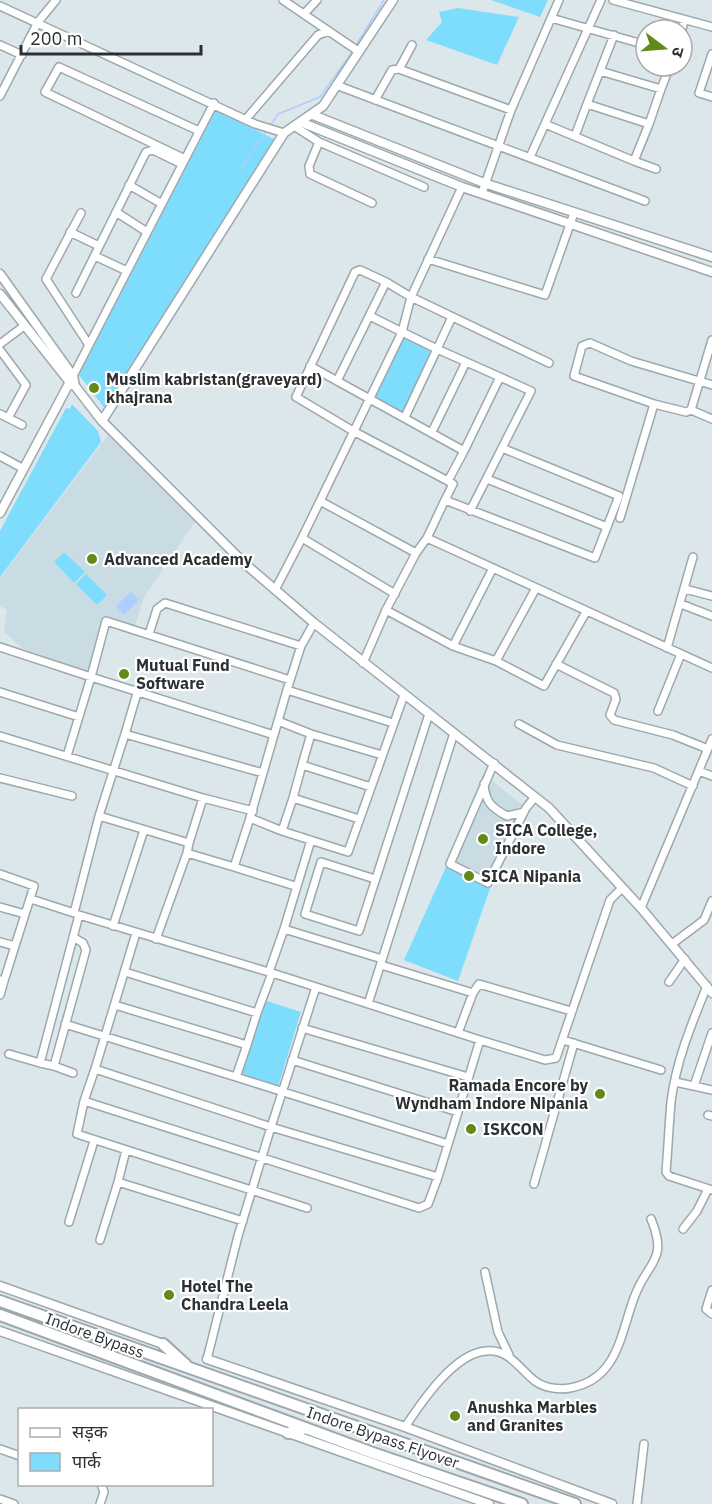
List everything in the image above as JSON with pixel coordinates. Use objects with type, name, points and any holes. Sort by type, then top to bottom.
[{"type":"highway","name":"Indore Bypass","points":[[0,1301],[190,1370]]},
{"type":"highway","name":"Indore Bypass","points":[[0,1315],[168,1377]]},
{"type":"highway","points":[[164,1344],[190,1370]]},
{"type":"highway","name":"Indore Bypass Flyover","points":[[190,1370],[575,1504]]},
{"type":"highway","name":"Indore Bypass Flyover","points":[[168,1377],[373,1453],[522,1504]]},
{"type":"highway","points":[[288,1433],[307,1428]]},
{"type":"street","points":[[0,96],[38,22],[55,0]]},
{"type":"street","points":[[284,0],[355,49]]},
{"type":"street","points":[[305,14],[317,0]]},
{"type":"street","points":[[102,421],[281,132],[298,125],[323,106],[355,49],[393,0]]},
{"type":"street","points":[[482,193],[511,110],[559,0]]},
{"type":"street","points":[[530,157],[601,0]]},
{"type":"street","points":[[613,0],[677,18]]},
{"type":"street","points":[[0,6],[214,103],[255,124],[281,132]]},
{"type":"street","points":[[551,18],[634,41]]},
{"type":"street","points":[[694,22],[712,27]]},
{"type":"street","points":[[246,119],[318,35],[329,31]]},
{"type":"street","points":[[575,136],[614,35]]},
{"type":"street","points":[[0,45],[22,55]]},
{"type":"street","points":[[399,69],[412,45]]},
{"type":"street","points":[[712,54],[711,62],[704,72],[699,93],[712,97]]},
{"type":"street","points":[[184,162],[45,92],[59,67],[200,131]]},
{"type":"street","points":[[375,100],[392,70],[399,69],[511,110]]},
{"type":"street","points":[[600,71],[661,89]]},
{"type":"street","points":[[634,160],[665,78]]},
{"type":"street","points":[[336,85],[645,201]]},
{"type":"street","points":[[0,513],[22,468],[72,382],[214,103]]},
{"type":"street","points":[[587,104],[649,124]]},
{"type":"street","points":[[313,115],[484,183],[712,257]]},
{"type":"street","points":[[545,124],[656,169]]},
{"type":"street","points":[[298,125],[320,142],[424,187]]},
{"type":"street","points":[[298,125],[462,187],[712,272]]},
{"type":"street","points":[[320,142],[309,166],[310,174],[372,202]]},
{"type":"street","points":[[76,293],[129,185],[149,150],[184,162]]},
{"type":"street","points":[[129,185],[162,204]]},
{"type":"street","points":[[275,590],[402,332],[411,297],[462,187]]},
{"type":"street","points":[[116,212],[147,232]]},
{"type":"street","points":[[81,213],[46,279],[89,345]]},
{"type":"street","points":[[428,260],[545,295],[574,213]]},
{"type":"street","points":[[609,236],[612,224]]},
{"type":"street","points":[[70,232],[99,246]]},
{"type":"street","points":[[95,256],[127,272]]},
{"type":"street","points":[[363,663],[394,594],[427,537],[453,484],[353,431],[296,397],[355,272],[360,270],[386,282],[411,297],[549,363]]},
{"type":"street","points":[[0,274],[72,382]]},
{"type":"street","points":[[337,381],[386,282]]},
{"type":"street","points":[[0,294],[102,421],[275,590],[363,663],[535,797],[579,839],[709,989],[687,1035],[676,1078],[666,1172],[669,1176],[710,1191],[698,1211],[683,1229]]},
{"type":"street","points":[[370,316],[436,349],[531,391],[470,511]]},
{"type":"street","points":[[405,417],[452,317]]},
{"type":"street","points":[[0,344],[24,326]]},
{"type":"street","points":[[691,410],[712,340]]},
{"type":"street","points":[[712,385],[631,361],[590,343],[582,346],[574,376],[654,404],[686,412],[691,410],[712,419]]},
{"type":"street","points":[[0,350],[27,385],[8,418]]},
{"type":"street","points":[[432,432],[466,362]]},
{"type":"street","points":[[310,366],[464,451]]},
{"type":"street","points":[[448,481],[500,376]]},
{"type":"street","points":[[620,518],[654,404]]},
{"type":"street","points":[[0,414],[22,425]]},
{"type":"street","points":[[445,500],[594,558],[619,496],[502,448]]},
{"type":"street","points":[[0,456],[22,468]]},
{"type":"street","points":[[487,479],[607,527]]},
{"type":"street","points":[[320,501],[416,553]]},
{"type":"street","points":[[427,537],[712,668]]},
{"type":"street","points":[[302,538],[394,594]]},
{"type":"street","points":[[667,648],[693,557]]},
{"type":"street","points":[[453,646],[493,568]]},
{"type":"street","points":[[496,661],[536,588]]},
{"type":"street","points":[[685,589],[712,596]]},
{"type":"street","points":[[149,634],[157,609],[165,603],[301,646]]},
{"type":"street","points":[[681,604],[712,616]]},
{"type":"street","points":[[386,610],[453,646],[496,661],[544,686],[586,612]]},
{"type":"street","points":[[67,756],[106,621],[290,680]]},
{"type":"street","points":[[234,867],[301,646],[314,623]]},
{"type":"street","points":[[0,647],[274,735]]},
{"type":"street","points":[[658,711],[681,654]]},
{"type":"street","points":[[556,664],[614,693],[616,699],[610,715],[614,720],[673,735],[708,749]]},
{"type":"street","points":[[40,1063],[73,938],[76,914],[99,816],[115,771],[138,690]]},
{"type":"street","points":[[287,690],[393,723]]},
{"type":"street","points":[[0,692],[79,717]]},
{"type":"street","points":[[0,736],[251,814],[282,831],[348,852],[404,695]]},
{"type":"street","points":[[375,879],[321,862],[305,914],[359,931],[429,714]]},
{"type":"street","points":[[278,721],[311,734],[381,755]]},
{"type":"street","points":[[519,724],[557,744],[654,768],[693,786]]},
{"type":"street","points":[[368,1004],[454,733]]},
{"type":"street","points":[[125,734],[263,773]]},
{"type":"street","points":[[282,831],[311,734]]},
{"type":"street","points":[[641,908],[712,740]]},
{"type":"street","points":[[494,763],[450,864],[488,883],[535,797]]},
{"type":"street","points":[[302,765],[370,787]]},
{"type":"street","points":[[699,771],[712,776]]},
{"type":"street","points":[[0,778],[72,796]]},
{"type":"street","points":[[484,782],[485,797],[498,811],[507,816],[525,812]]},
{"type":"street","points":[[156,939],[187,853],[203,798]]},
{"type":"street","points":[[293,798],[359,819]]},
{"type":"street","points":[[99,816],[189,843]]},
{"type":"street","points":[[113,926],[144,830]]},
{"type":"street","points":[[236,1077],[311,840]]},
{"type":"street","points":[[187,853],[295,886]]},
{"type":"street","points":[[0,874],[33,884],[31,899],[2,981],[0,995]]},
{"type":"street","points":[[31,899],[113,926],[270,972],[480,1040],[552,1060],[556,1058],[563,1041],[571,1011],[610,900],[622,888]]},
{"type":"street","points":[[672,944],[704,920],[712,901]]},
{"type":"street","points":[[0,907],[25,914]]},
{"type":"street","points":[[284,929],[473,993]]},
{"type":"street","points":[[136,933],[76,1130],[80,1136],[94,1141],[307,1208]]},
{"type":"street","points":[[54,1066],[86,950],[83,943],[73,938]]},
{"type":"street","points":[[0,942],[15,946]]},
{"type":"street","points":[[669,982],[685,959]]},
{"type":"street","points":[[125,972],[257,1013]]},
{"type":"street","points":[[458,1033],[477,985],[485,984],[571,1011]]},
{"type":"street","points":[[316,987],[261,1157],[207,1359],[405,1427],[612,1504]]},
{"type":"street","points":[[115,1005],[247,1045]]},
{"type":"street","points":[[65,1024],[282,1090],[448,1144]]},
{"type":"street","points":[[302,1028],[468,1077]]},
{"type":"street","points":[[694,1086],[712,1033]]},
{"type":"street","points":[[84,1101],[419,1208],[428,1204],[438,1177],[480,1040]]},
{"type":"street","points":[[563,1041],[662,1071],[694,1086],[712,1091]]},
{"type":"street","points":[[534,1184],[574,1043]]},
{"type":"street","points":[[9,1054],[73,1073]]},
{"type":"street","points":[[292,1060],[458,1112]]},
{"type":"street","points":[[95,1069],[271,1127],[438,1177]]},
{"type":"street","points":[[69,1222],[94,1141]]},
{"type":"street","points":[[100,1240],[126,1150]]},
{"type":"street","points":[[118,1182],[243,1221]]},
{"type":"street","points":[[485,1272],[498,1332],[509,1355],[536,1382],[558,1390],[595,1380],[608,1367],[615,1355],[636,1292],[658,1255],[660,1245],[651,1219]]},
{"type":"street","points":[[0,1286],[164,1344]]},
{"type":"street","points":[[712,1290],[706,1309],[712,1314]]},
{"type":"street","points":[[0,1331],[477,1502],[489,1504]]},
{"type":"street","points":[[405,1427],[440,1379],[466,1359],[486,1351],[509,1355]]},
{"type":"street","points":[[637,1504],[644,1444]]},
{"type":"street","points":[[0,1449],[18,1455]]},
{"type":"street","points":[[100,1504],[104,1492],[101,1486]]},
{"type":"street","points":[[0,1499],[14,1504]]},
{"type":"shaded area","name":"Advanced Academy","points":[[108,435],[195,522],[144,597],[135,626],[107,619],[91,673],[22,648],[4,632],[7,610],[0,606],[0,578]]},
{"type":"shaded area","points":[[131,592],[139,600],[124,615],[116,606]]},
{"type":"shaded area","name":"SICA Nipania","points":[[483,773],[529,810],[490,888],[458,981],[404,960],[447,865]]},
{"type":"green space","points":[[491,0],[548,0],[540,17]]},
{"type":"green space","points":[[458,8],[519,17],[497,65],[426,40],[442,22],[439,12]]},
{"type":"green space","points":[[216,110],[276,140],[106,410],[79,375]]},
{"type":"green space","points":[[398,334],[433,350],[402,415],[367,396]]},
{"type":"green space","points":[[72,404],[98,431],[101,442],[0,577],[0,531],[66,408],[70,409]]},
{"type":"green space","points":[[64,552],[85,572],[74,583],[54,562]]},
{"type":"green space","points":[[86,574],[107,595],[97,605],[76,584]]},
{"type":"green space","points":[[447,865],[490,888],[458,981],[404,960]]},
{"type":"green space","points":[[261,999],[301,1012],[277,1090],[236,1078]]},
{"type":"waterway","points":[[356,45],[384,0]]},
{"type":"waterway","points":[[270,126],[278,114],[320,97],[352,52]]},
{"type":"waterway","points":[[242,167],[267,130]]},
{"type":"place","name":"Muslim kabristan(graveyard) khajrana","points":[[94,388]]},
{"type":"place","name":"Advanced Academy","points":[[92,559]]},
{"type":"place","name":"Mutual Fund Software","points":[[124,674]]},
{"type":"place","name":"SICA College, Indore","points":[[483,839]]},
{"type":"place","name":"SICA Nipania","points":[[469,876]]},
{"type":"place","name":"Ramada Encore by Wyndham Indore Nipania","points":[[600,1094]]},
{"type":"place","name":"ISKCON","points":[[471,1129]]},
{"type":"place","name":"Hotel The Chandra Leela","points":[[169,1295]]},
{"type":"place","name":"Anushka Marbles and Granites","points":[[455,1416]]}]
